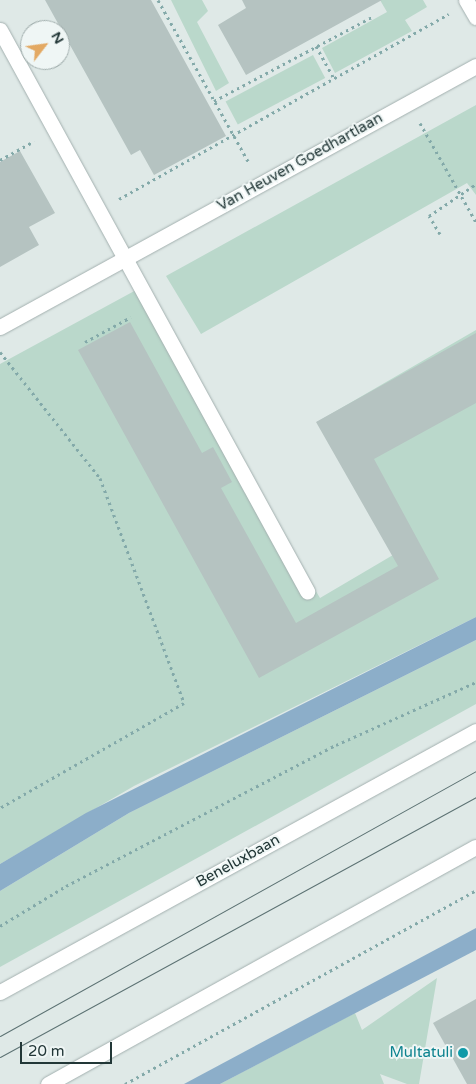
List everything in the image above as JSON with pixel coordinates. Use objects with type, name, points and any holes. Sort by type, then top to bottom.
[{"type":"street","points":[[467,2],[476,17]]},
{"type":"street","points":[[0,30],[307,591]]},
{"type":"street","name":"Van Heuven Goedhartlaan","points":[[0,327],[476,66]]},
{"type":"street","name":"Beneluxbaan","points":[[0,992],[476,731]]},
{"type":"street","points":[[48,1084],[476,848]]},
{"type":"path","points":[[158,0],[260,184]]},
{"type":"path","points":[[98,211],[467,2]]},
{"type":"path","points":[[214,101],[374,16]]},
{"type":"path","points":[[316,46],[334,79]]},
{"type":"path","points":[[408,103],[476,222]]},
{"type":"path","points":[[0,160],[54,130]]},
{"type":"path","points":[[440,234],[429,216],[462,197],[476,184]]},
{"type":"path","points":[[85,342],[151,306]]},
{"type":"path","points":[[0,352],[100,478],[184,703],[0,808]]},
{"type":"path","points":[[0,926],[66,886],[336,745],[476,682]]},
{"type":"path","points":[[125,1084],[476,890]]},
{"type":"green space","points":[[171,0],[202,0],[208,11],[197,22],[229,83],[216,91]]},
{"type":"green space","points":[[380,0],[423,0],[427,7],[405,20],[412,31],[335,73],[322,48],[387,12]]},
{"type":"green space","points":[[313,55],[325,78],[238,124],[226,101]]},
{"type":"green space","points":[[476,105],[476,195],[467,183],[201,334],[166,276]]},
{"type":"green space","points":[[138,289],[320,598],[393,555],[317,422],[476,330],[476,617],[134,786],[0,864],[0,364]]},
{"type":"green space","points":[[476,640],[476,704],[0,967],[0,891],[129,813]]},
{"type":"green space","points":[[437,978],[419,1084],[407,1084],[380,1074],[384,1084],[220,1084],[355,1013],[362,1030]]},
{"type":"water","points":[[476,617],[476,640],[129,813],[0,891],[0,864],[86,813]]},
{"type":"water","points":[[476,928],[476,950],[220,1084],[184,1084]]},
{"type":"building","points":[[45,0],[151,0],[226,136],[154,175],[140,150],[131,155],[70,45],[70,20],[56,20]]},
{"type":"building","points":[[242,0],[382,0],[246,75],[218,25],[246,8]]},
{"type":"building","points":[[20,151],[55,213],[29,227],[39,245],[0,267],[0,162]]},
{"type":"building","points":[[130,322],[202,453],[213,447],[232,482],[221,488],[296,623],[398,566],[316,422],[476,333],[476,403],[374,459],[439,579],[259,678],[78,350]]},
{"type":"building","name":"Multatuli","points":[[476,999],[476,1084],[467,1084],[433,1023]]},
{"type":"tram line","points":[[0,1036],[476,771]]},
{"type":"tram line","points":[[0,1057],[476,797]]},
{"type":"place","name":"Multatuli","points":[[463,1053]]}]
